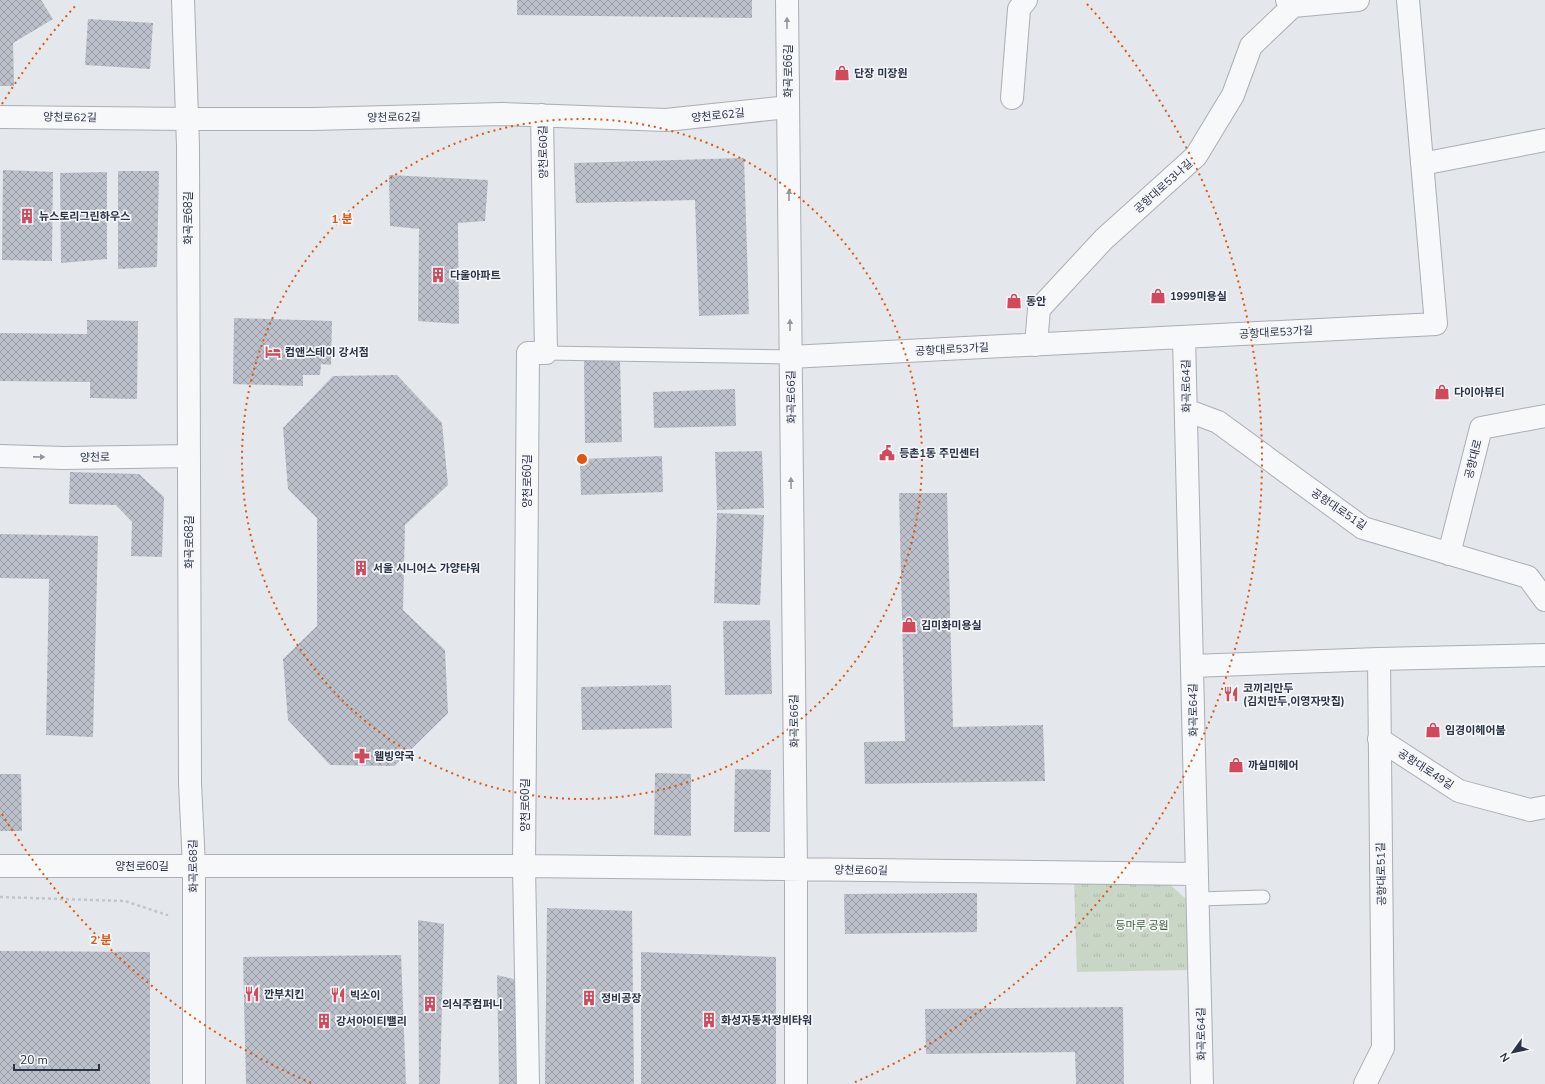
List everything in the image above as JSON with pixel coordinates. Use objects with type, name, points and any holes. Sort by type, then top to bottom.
[{"type":"street","name":"화곡로68길","points":[[183,0],[188,154],[190,783],[194,866],[194,1084]]},
{"type":"street","name":"화곡로66길","points":[[787,0],[796,869],[796,1084]]},
{"type":"street","points":[[1012,98],[1019,9],[1026,0]]},
{"type":"street","points":[[1290,3],[1358,0]]},
{"type":"street","name":"공항대로53가길","points":[[790,357],[1436,324],[1408,0]]},
{"type":"street","name":"공항대로53나길","points":[[1036,345],[1039,309],[1104,239],[1196,156],[1233,96],[1251,46],[1290,3]]},
{"type":"street","name":"양천로62길","points":[[0,117],[313,119],[502,114],[666,120],[788,107]]},
{"type":"street","name":"양천로60길","points":[[528,1084],[524,866],[528,353],[546,353],[542,115]]},
{"type":"street","points":[[1422,164],[1545,140]]},
{"type":"street","name":"화곡로64길","points":[[1184,337],[1202,1084]]},
{"type":"street","name":"공항대로51길","points":[[1186,410],[1218,422],[1364,528],[1528,576],[1545,600]]},
{"type":"street","name":"공항대로","points":[[1449,554],[1481,428],[1545,416]]},
{"type":"street","name":"양천로","points":[[0,456],[64,458],[189,456]]},
{"type":"street","points":[[1192,666],[1379,658],[1545,655]]},
{"type":"street","name":"공항대로51길","points":[[1365,1084],[1383,1048],[1379,658]]},
{"type":"street","name":"공항대로49길","points":[[1379,739],[1460,790],[1530,810],[1545,807]]},
{"type":"street","name":"양천로60길","points":[[0,866],[524,866],[1197,874]]},
{"type":"lane","name":"화곡로66길","points":[[546,353],[790,357]]},
{"type":"lane","points":[[1198,899],[1263,897]]},
{"type":"path","points":[[0,898],[125,901],[167,915]]},
{"type":"green space","name":"등마루 공원","points":[[1165,880],[1187,900],[1188,970],[1077,972],[1074,881]]},
{"type":"building","points":[[0,0],[41,0],[53,19],[13,43],[14,86],[0,86]]},
{"type":"building","points":[[517,0],[752,0],[752,18],[517,15]]},
{"type":"building","points":[[88,19],[153,23],[150,69],[85,65]]},
{"type":"building","points":[[744,158],[749,314],[699,316],[695,200],[576,203],[574,163]]},
{"type":"building","name":"뉴스토리그린하우스","points":[[3,170],[53,172],[52,261],[2,260]]},
{"type":"building","points":[[118,171],[159,171],[157,267],[118,269]]},
{"type":"building","points":[[107,172],[107,259],[61,263],[60,173]]},
{"type":"building","name":"다울아파트","points":[[389,175],[488,180],[485,221],[458,223],[459,324],[418,321],[419,229],[390,226]]},
{"type":"building","points":[[234,318],[332,321],[331,365],[321,364],[320,375],[303,375],[303,386],[233,384]]},
{"type":"building","points":[[87,320],[138,321],[137,399],[90,398],[90,382],[0,381],[0,333],[87,334]]},
{"type":"building","points":[[584,360],[620,360],[622,442],[585,443]]},
{"type":"building","name":"서울 시니어스 가양타워","points":[[397,375],[442,423],[448,485],[405,525],[403,610],[445,650],[448,713],[394,766],[330,765],[288,720],[283,659],[317,626],[317,518],[288,489],[283,428],[333,376]]},
{"type":"building","points":[[735,389],[736,426],[654,428],[653,392]]},
{"type":"building","points":[[762,451],[764,508],[717,510],[715,452]]},
{"type":"building","points":[[662,456],[663,492],[581,495],[580,459]]},
{"type":"building","points":[[70,472],[139,474],[164,497],[162,557],[131,556],[132,522],[116,505],[69,504]]},
{"type":"building","points":[[899,493],[947,493],[953,727],[1043,725],[1045,781],[865,784],[864,742],[905,741]]},
{"type":"building","points":[[717,513],[764,515],[760,605],[714,603]]},
{"type":"building","points":[[0,534],[98,536],[93,737],[46,735],[49,579],[0,578]]},
{"type":"building","points":[[770,620],[772,694],[725,695],[723,621]]},
{"type":"building","points":[[671,685],[672,728],[582,730],[581,687]]},
{"type":"building","points":[[735,769],[771,770],[770,832],[734,832]]},
{"type":"building","points":[[655,773],[691,774],[691,836],[654,835]]},
{"type":"building","points":[[0,774],[21,774],[22,831],[0,831]]},
{"type":"building","points":[[977,893],[977,932],[845,934],[844,894]]},
{"type":"building","name":"정비공장","points":[[547,908],[632,911],[634,1084],[545,1084]]},
{"type":"building","name":"의식주컴퍼니","points":[[418,920],[444,924],[440,1084],[419,1084]]},
{"type":"building","points":[[0,951],[150,952],[150,1084],[0,1084]]},
{"type":"building","name":"화성자동차정비타워","points":[[641,952],[776,957],[776,1084],[641,1084]]},
{"type":"building","name":"강서아이티밸리","points":[[401,955],[406,1084],[246,1084],[243,957]]},
{"type":"building","name":"의식주컴퍼니","points":[[497,975],[517,980],[518,1084],[499,1084]]},
{"type":"building","points":[[1123,1007],[1124,1084],[1076,1084],[1075,1052],[926,1054],[925,1009]]},
{"type":"place","name":"단장 미장원","points":[[842,73]]},
{"type":"place","name":"뉴스토리그린하우스","points":[[27,216]]},
{"type":"place","name":"다울아파트","points":[[438,275]]},
{"type":"place","name":"1999미용실","points":[[1158,296]]},
{"type":"place","name":"동안","points":[[1014,301]]},
{"type":"place","name":"컴앤스테이 강서점","points":[[273,352]]},
{"type":"place","name":"다이아뷰티","points":[[1442,392]]},
{"type":"place","name":"등촌1동 주민센터","points":[[887,453]]},
{"type":"place","name":"서울 시니어스 가양타워","points":[[361,568]]},
{"type":"place","name":"김미화미용실","points":[[909,625]]},
{"type":"place","name":"코끼리만두 (김치만두,이영자맛집)","points":[[1231,694]]},
{"type":"place","name":"임경이헤어붐","points":[[1433,730]]},
{"type":"place","name":"웰빙약국","points":[[362,756]]},
{"type":"place","name":"까실미헤어","points":[[1236,765]]},
{"type":"place","name":"깐부치킨","points":[[252,994]]},
{"type":"place","name":"빅소이","points":[[338,995]]},
{"type":"place","name":"정비공장","points":[[589,998]]},
{"type":"place","name":"의식주컴퍼니","points":[[430,1004]]},
{"type":"place","name":"화성자동차정비타워","points":[[709,1020]]},
{"type":"place","name":"강서아이티밸리","points":[[324,1021]]}]
